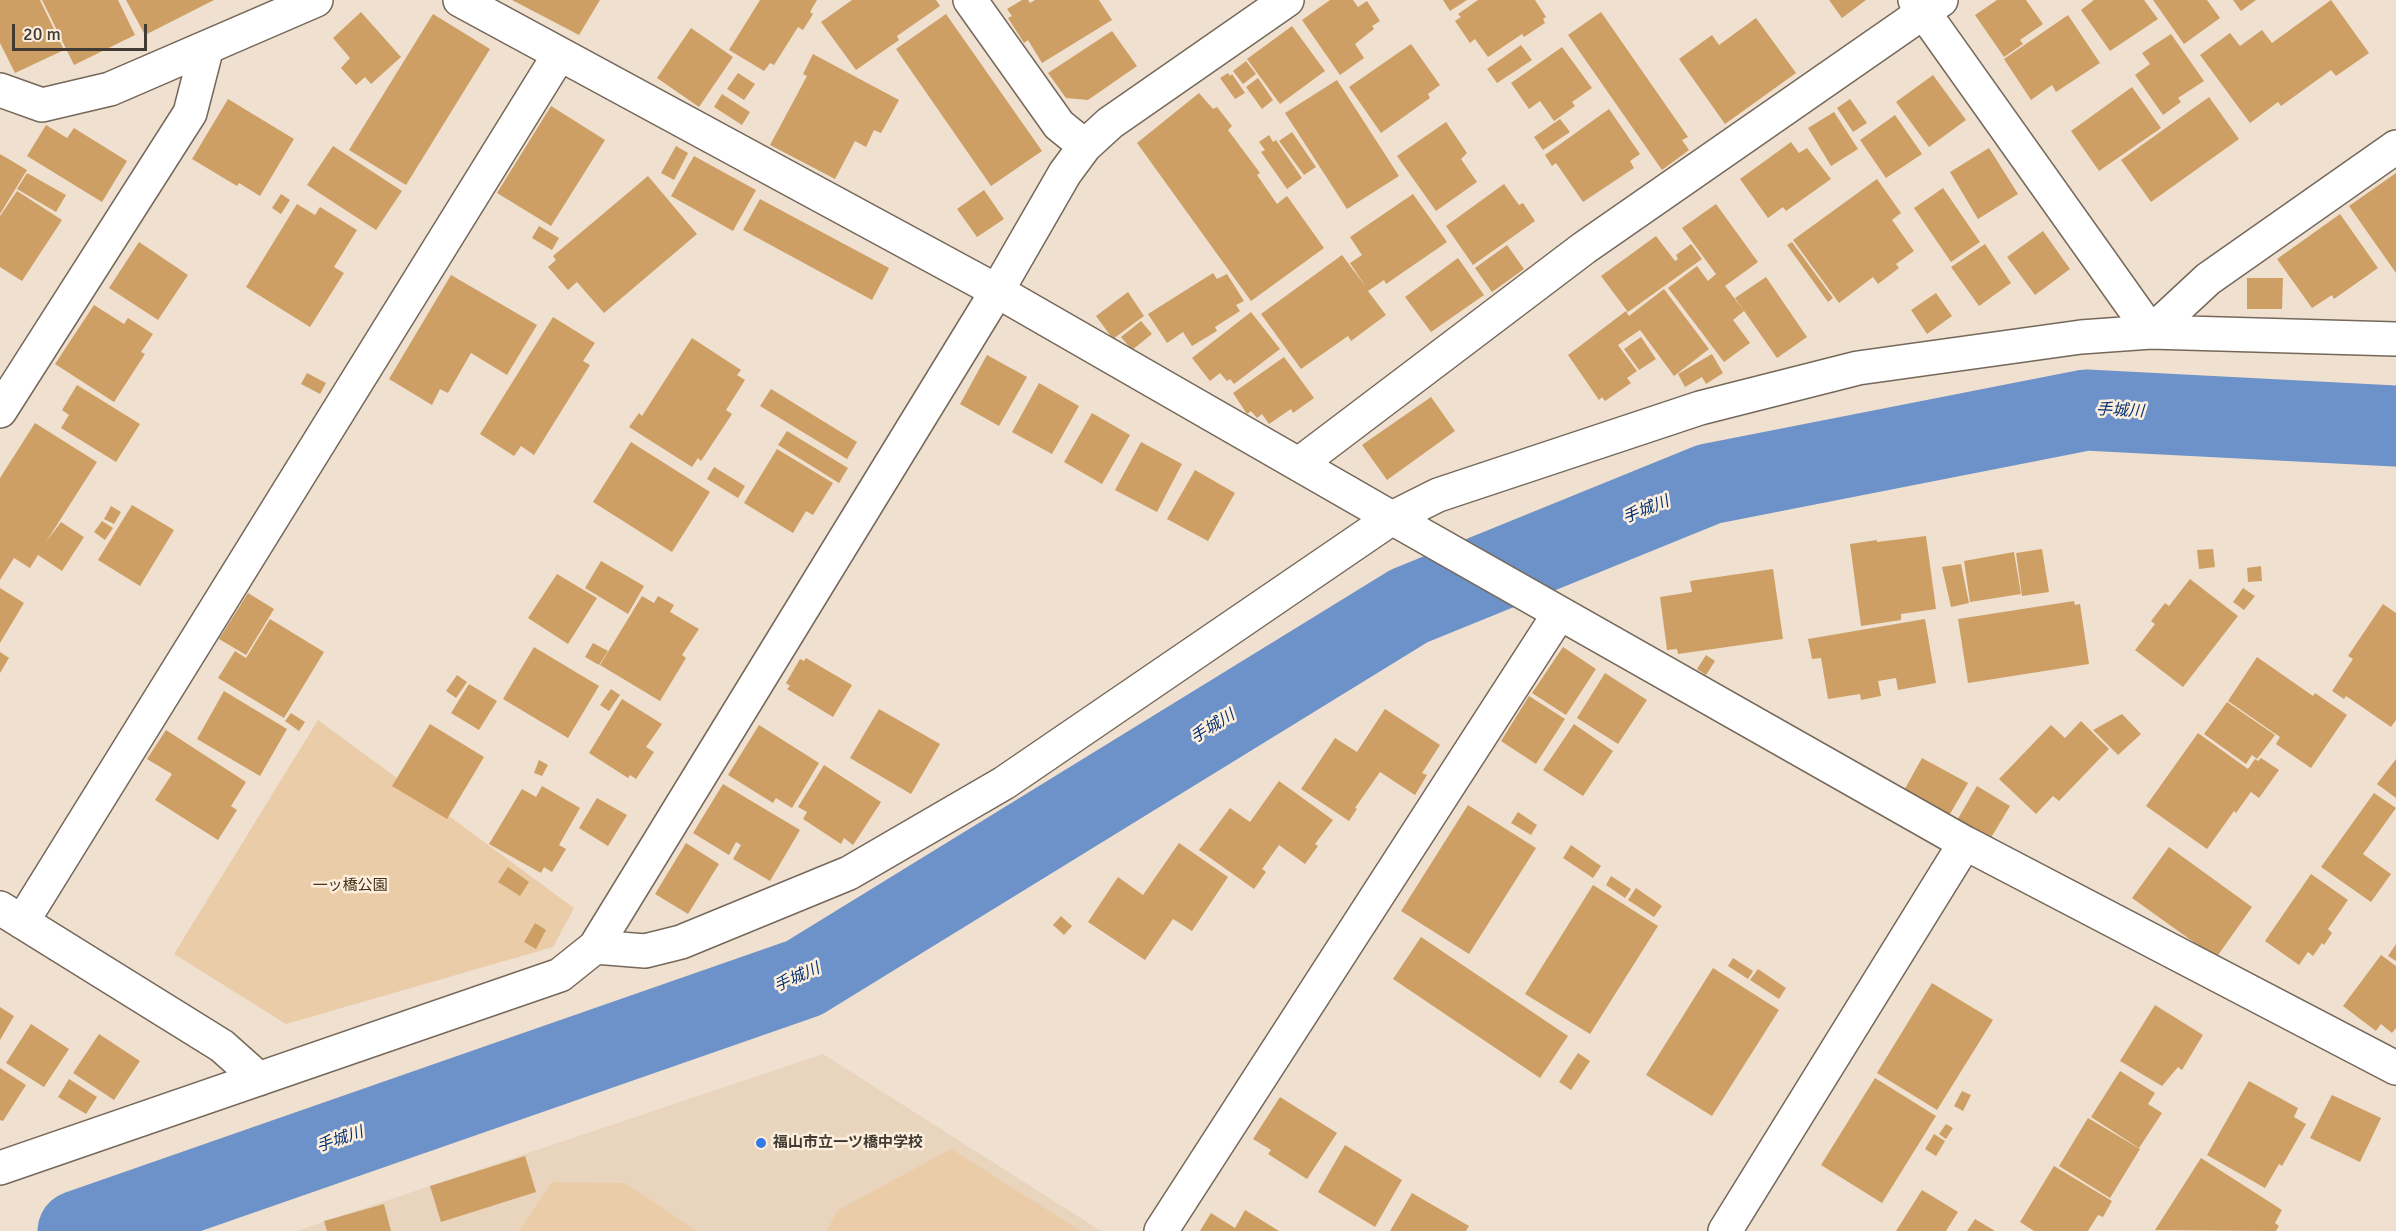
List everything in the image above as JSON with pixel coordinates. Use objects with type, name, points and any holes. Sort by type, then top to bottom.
[{"type":"street","points":[[0,90],[42,105],[110,89],[316,0]]},
{"type":"street","points":[[460,0],[997,291],[1965,843],[2396,1068]]},
{"type":"street","points":[[970,0],[1059,125],[1085,146]]},
{"type":"street","points":[[0,1168],[560,975],[595,947],[997,291],[1065,173],[1085,146],[1110,123],[1287,0]]},
{"type":"street","points":[[1299,464],[1584,248],[1926,4],[2151,332]]},
{"type":"street","points":[[0,411],[190,113],[207,47]]},
{"type":"street","points":[[259,1079],[222,1046],[11,915],[559,55]]},
{"type":"street","points":[[2151,332],[2208,279],[2396,147]]},
{"type":"street","points":[[595,947],[645,951],[681,942],[849,873],[1004,783],[1406,524],[1438,495],[1700,408],[1858,368],[2081,337],[2151,332],[2396,339]]},
{"type":"street","points":[[1161,1231],[1550,608]]},
{"type":"street","points":[[1725,1231],[1965,843]]},
{"type":"shaded area","name":"福山市立一ツ橋中学校","points":[[823,1054],[1101,1231],[296,1231]]},
{"type":"green space","name":"一ッ橋公園","points":[[318,720],[574,908],[553,947],[286,1024],[174,954]]},
{"type":"green space","points":[[951,1149],[1081,1231],[826,1231],[838,1210]]},
{"type":"green space","points":[[552,1182],[625,1183],[697,1231],[519,1231]]},
{"type":"building","points":[[0,0],[40,0],[64,50],[15,73],[0,43]]},
{"type":"building","points":[[42,0],[118,0],[135,35],[74,65]]},
{"type":"building","points":[[126,0],[214,0],[145,35]]},
{"type":"building","points":[[512,0],[600,0],[579,35]]},
{"type":"building","points":[[760,0],[817,0],[810,12],[813,14],[803,30],[798,27],[774,65],[770,63],[764,71],[729,50]]},
{"type":"building","points":[[852,0],[936,0],[940,6],[897,36],[899,40],[856,70],[821,22]]},
{"type":"building","points":[[1022,0],[1028,0],[1030,3],[1035,0],[1099,0],[1112,20],[1042,63],[1028,40],[1024,43],[1008,18],[1012,16],[1007,9]]},
{"type":"building","points":[[1330,0],[1353,0],[1358,7],[1367,1],[1380,21],[1372,26],[1374,29],[1355,44],[1364,58],[1340,75],[1302,20]]},
{"type":"building","points":[[1443,0],[1467,0],[1450,11]]},
{"type":"building","points":[[1478,0],[1535,0],[1546,17],[1543,19],[1545,23],[1524,37],[1522,34],[1488,57],[1475,39],[1470,43],[1455,21],[1461,17],[1458,14]]},
{"type":"building","points":[[1829,0],[1866,0],[1842,18]]},
{"type":"building","points":[[1997,0],[2026,0],[2043,24],[2020,40],[2023,44],[2004,57],[1975,15]]},
{"type":"building","points":[[2094,0],[2144,0],[2158,19],[2110,51],[2081,10]]},
{"type":"building","points":[[2153,0],[2207,0],[2220,18],[2184,44]]},
{"type":"building","points":[[2233,0],[2256,0],[2241,11]]},
{"type":"building","points":[[2331,0],[2369,53],[2336,76],[2331,70],[2281,106],[2278,102],[2250,123],[2200,55],[2230,33],[2240,46],[2262,30],[2272,43]]},
{"type":"building","points":[[361,12],[401,57],[371,84],[365,77],[356,85],[341,68],[350,58],[333,38]]},
{"type":"building","points":[[1601,12],[1688,137],[1682,140],[1689,150],[1662,170],[1568,35]]},
{"type":"building","points":[[433,14],[490,49],[406,185],[349,150]]},
{"type":"building","points":[[946,14],[1042,151],[991,186],[896,49]]},
{"type":"building","points":[[2068,15],[2100,63],[2056,92],[2052,85],[2031,100],[2004,59]]},
{"type":"building","points":[[1756,18],[1796,73],[1725,124],[1679,59],[1712,35],[1719,45]]},
{"type":"building","points":[[1292,26],[1325,71],[1280,104],[1247,59]]},
{"type":"building","points":[[691,28],[733,57],[699,107],[657,78]]},
{"type":"building","points":[[1112,31],[1137,66],[1088,100],[1066,98],[1048,73]]},
{"type":"building","points":[[2171,34],[2204,81],[2178,98],[2181,102],[2163,115],[2135,75],[2150,64],[2142,53]]},
{"type":"building","points":[[1411,44],[1440,85],[1428,94],[1430,98],[1381,133],[1349,87]]},
{"type":"building","points":[[1521,45],[1532,60],[1497,83],[1487,69]]},
{"type":"building","points":[[1562,47],[1592,88],[1572,102],[1575,106],[1554,121],[1540,101],[1529,109],[1511,83]]},
{"type":"building","points":[[813,54],[899,100],[881,133],[874,130],[866,147],[855,141],[835,179],[770,145],[807,76],[803,74]]},
{"type":"building","points":[[1246,61],[1256,74],[1243,84],[1233,71]]},
{"type":"building","points":[[738,73],[755,84],[744,100],[727,89]]},
{"type":"building","points":[[1228,73],[1230,76],[1232,74],[1245,93],[1235,99],[1220,78]]},
{"type":"building","points":[[1933,75],[1966,120],[1929,147],[1896,102]]},
{"type":"building","points":[[1258,78],[1273,100],[1262,109],[1246,87]]},
{"type":"building","points":[[1337,80],[1399,176],[1347,209],[1285,113]]},
{"type":"building","points":[[2132,87],[2161,128],[2099,171],[2071,131]]},
{"type":"building","points":[[1199,93],[1213,109],[1217,107],[1232,126],[1228,130],[1260,173],[1257,175],[1277,204],[1287,196],[1324,248],[1251,301],[1137,143]]},
{"type":"building","points":[[722,94],[750,112],[742,125],[714,107]]},
{"type":"building","points":[[2209,97],[2239,139],[2151,202],[2121,160]]},
{"type":"building","points":[[228,99],[294,139],[260,196],[239,183],[237,186],[192,159]]},
{"type":"building","points":[[1850,99],[1867,123],[1853,132],[1837,108]]},
{"type":"building","points":[[551,106],[605,140],[551,226],[497,193]]},
{"type":"building","points":[[1609,109],[1640,154],[1630,161],[1634,168],[1583,202],[1556,163],[1552,166],[1545,155]]},
{"type":"building","points":[[1834,112],[1858,149],[1831,166],[1808,128]]},
{"type":"building","points":[[1895,115],[1922,154],[1886,178],[1860,140]]},
{"type":"building","points":[[1560,119],[1570,132],[1543,150],[1534,137]]},
{"type":"building","points":[[1446,122],[1467,153],[1461,159],[1477,182],[1436,211],[1397,156]]},
{"type":"building","points":[[46,125],[67,138],[74,128],[127,161],[102,202],[27,156]]},
{"type":"building","points":[[1292,132],[1316,167],[1304,175],[1279,141]]},
{"type":"building","points":[[1269,135],[1273,142],[1276,140],[1302,178],[1287,189],[1261,152],[1265,150],[1259,142]]},
{"type":"building","points":[[1791,142],[1799,153],[1807,148],[1831,179],[1786,211],[1783,207],[1768,218],[1740,179]]},
{"type":"building","points":[[333,146],[402,191],[376,230],[307,185]]},
{"type":"building","points":[[676,146],[688,153],[674,180],[661,173]]},
{"type":"building","points":[[1989,148],[2018,194],[1978,219],[1950,172]]},
{"type":"building","points":[[0,154],[27,170],[0,214]]},
{"type":"building","points":[[694,156],[756,190],[733,231],[671,196]]},
{"type":"building","points":[[27,173],[66,195],[56,212],[17,189]]},
{"type":"building","points":[[2396,173],[2396,273],[2349,206]]},
{"type":"building","points":[[648,176],[697,234],[604,313],[577,282],[568,290],[548,267],[556,260],[553,256]]},
{"type":"building","points":[[1877,179],[1901,213],[1892,220],[1914,251],[1896,264],[1899,268],[1878,284],[1873,277],[1839,303],[1793,240]]},
{"type":"building","points":[[1504,184],[1519,205],[1523,203],[1535,221],[1473,265],[1446,226]]},
{"type":"building","points":[[1943,188],[1980,242],[1951,262],[1914,208]]},
{"type":"building","points":[[984,190],[1004,219],[977,237],[957,209]]},
{"type":"building","points":[[17,191],[62,220],[22,281],[0,267],[0,216]]},
{"type":"building","points":[[281,194],[290,200],[281,214],[272,208]]},
{"type":"building","points":[[1413,194],[1447,242],[1386,284],[1384,280],[1368,291],[1386,315],[1351,341],[1348,336],[1301,369],[1261,314],[1342,255],[1366,287],[1350,263],[1362,255],[1350,237]]},
{"type":"building","points":[[760,199],[889,268],[872,300],[743,230]]},
{"type":"building","points":[[297,204],[315,215],[320,207],[357,230],[334,267],[344,273],[310,327],[246,287]]},
{"type":"building","points":[[1716,204],[1758,262],[1725,286],[1744,311],[1733,320],[1750,343],[1724,362],[1668,288],[1697,266],[1708,281],[1716,274],[1682,228]]},
{"type":"building","points":[[2340,214],[2378,268],[2334,299],[2332,295],[2312,308],[2277,259]]},
{"type":"building","points":[[539,226],[559,238],[552,250],[532,238]]},
{"type":"building","points":[[2043,231],[2070,269],[2035,295],[2007,257]]},
{"type":"building","points":[[1656,236],[1675,261],[1678,259],[1676,255],[1691,244],[1702,259],[1628,312],[1601,276]]},
{"type":"building","points":[[139,242],[188,275],[158,320],[109,288]]},
{"type":"building","points":[[1792,242],[1833,298],[1828,302],[1787,245]]},
{"type":"building","points":[[1985,244],[2011,283],[1979,306],[1951,267]]},
{"type":"building","points":[[1507,245],[1524,269],[1492,292],[1475,268]]},
{"type":"building","points":[[1458,258],[1484,295],[1431,332],[1405,297]]},
{"type":"building","points":[[1213,273],[1217,279],[1227,274],[1244,301],[1236,305],[1240,311],[1215,327],[1217,331],[1192,346],[1183,332],[1167,343],[1148,314]]},
{"type":"building","points":[[451,275],[537,325],[507,375],[471,353],[448,393],[440,389],[432,405],[389,379]]},
{"type":"building","points":[[1766,277],[1807,337],[1777,358],[1735,298]]},
{"type":"building","points":[[2247,278],[2283,278],[2282,309],[2247,309]]},
{"type":"building","points":[[1664,289],[1709,349],[1674,376],[1640,330],[1618,345],[1637,371],[1627,378],[1631,383],[1605,401],[1602,397],[1599,400],[1568,355],[1626,311],[1629,316]]},
{"type":"building","points":[[1128,292],[1144,316],[1113,339],[1096,316]]},
{"type":"building","points":[[1936,293],[1952,316],[1927,334],[1911,310]]},
{"type":"building","points":[[94,305],[124,324],[128,318],[153,334],[141,352],[145,354],[114,402],[55,364]]},
{"type":"building","points":[[1251,312],[1280,349],[1234,384],[1230,379],[1227,381],[1220,373],[1210,381],[1192,358]]},
{"type":"building","points":[[553,317],[595,343],[583,361],[590,365],[534,455],[521,446],[514,456],[480,434]]},
{"type":"building","points":[[1141,321],[1152,334],[1132,350],[1121,337]]},
{"type":"building","points":[[1641,337],[1656,359],[1639,370],[1624,349]]},
{"type":"building","points":[[692,338],[741,370],[737,375],[745,380],[726,410],[732,414],[701,461],[698,458],[692,467],[629,427],[639,413],[642,416]]},
{"type":"building","points":[[1712,354],[1723,373],[1706,384],[1702,377],[1685,387],[1678,374]]},
{"type":"building","points":[[987,355],[1027,377],[999,426],[960,404]]},
{"type":"building","points":[[1284,357],[1314,398],[1293,413],[1291,409],[1269,424],[1262,414],[1257,418],[1251,411],[1247,414],[1233,393]]},
{"type":"building","points":[[307,373],[326,383],[320,394],[301,384]]},
{"type":"building","points":[[1039,383],[1079,406],[1052,454],[1012,432]]},
{"type":"building","points":[[77,385],[140,424],[116,462],[61,428],[69,415],[62,410]]},
{"type":"building","points":[[771,389],[857,442],[847,459],[760,406]]},
{"type":"building","points":[[1431,397],[1455,431],[1387,480],[1362,445]]},
{"type":"building","points":[[1092,413],[1130,435],[1102,484],[1064,462]]},
{"type":"building","points":[[35,423],[97,462],[46,542],[61,522],[84,537],[62,571],[38,555],[30,568],[14,558],[0,580],[0,478]]},
{"type":"building","points":[[787,431],[848,468],[839,483],[778,445]]},
{"type":"building","points":[[631,442],[710,492],[672,552],[593,502]]},
{"type":"building","points":[[1141,442],[1182,464],[1157,512],[1115,490]]},
{"type":"building","points":[[777,449],[833,483],[813,515],[806,511],[793,533],[744,503]]},
{"type":"building","points":[[714,467],[745,486],[738,498],[707,479]]},
{"type":"building","points":[[1195,470],[1235,493],[1208,541],[1167,519]]},
{"type":"building","points":[[132,505],[174,530],[140,586],[98,560]]},
{"type":"building","points":[[111,506],[121,512],[114,524],[104,519]]},
{"type":"building","points":[[102,521],[113,528],[105,540],[94,532]]},
{"type":"building","points":[[1926,536],[1936,609],[1901,614],[1901,620],[1861,626],[1850,544]]},
{"type":"building","points":[[2042,549],[2049,592],[2022,596],[2016,553]]},
{"type":"building","points":[[2213,549],[2215,567],[2199,569],[2197,550]]},
{"type":"building","points":[[2014,552],[2021,594],[1970,602],[1964,561]]},
{"type":"building","points":[[601,561],[644,586],[628,614],[585,588]]},
{"type":"building","points":[[1961,564],[1969,603],[1951,607],[1942,567]]},
{"type":"building","points":[[2261,566],[2262,581],[2248,582],[2247,568]]},
{"type":"building","points":[[1773,569],[1783,639],[1678,654],[1677,649],[1667,650],[1660,597],[1692,592],[1690,581]]},
{"type":"building","points":[[557,574],[597,598],[568,644],[528,618]]},
{"type":"building","points":[[2190,579],[2238,616],[2183,687],[2135,650],[2155,624],[2151,621],[2165,603],[2169,606]]},
{"type":"building","points":[[0,588],[24,603],[0,643]]},
{"type":"building","points":[[2243,588],[2255,596],[2244,610],[2233,602]]},
{"type":"building","points":[[248,593],[274,609],[246,655],[219,639]]},
{"type":"building","points":[[642,596],[654,603],[658,596],[674,605],[670,612],[699,629],[682,655],[686,658],[660,701],[600,665]]},
{"type":"building","points":[[2074,601],[2075,605],[2080,604],[2089,664],[1968,683],[1958,619]]},
{"type":"building","points":[[2383,604],[2396,613],[2396,720],[2391,727],[2346,696],[2344,699],[2332,691],[2353,659],[2348,656]]},
{"type":"building","points":[[270,619],[324,652],[284,718],[218,678],[235,651],[246,658]]},
{"type":"building","points":[[1925,619],[1936,683],[1898,690],[1896,678],[1878,681],[1881,696],[1861,700],[1860,694],[1828,699],[1821,658],[1812,659],[1808,639]]},
{"type":"building","points":[[593,643],[608,651],[599,665],[585,657]]},
{"type":"building","points":[[534,647],[599,686],[568,738],[503,699]]},
{"type":"building","points":[[1563,647],[1596,669],[1566,715],[1532,693]]},
{"type":"building","points":[[0,652],[9,658],[0,673]]},
{"type":"building","points":[[1706,655],[1715,661],[1706,675],[1697,669]]},
{"type":"building","points":[[2257,657],[2313,696],[2315,693],[2347,715],[2311,768],[2276,744],[2280,737],[2228,701]]},
{"type":"building","points":[[806,658],[852,685],[833,717],[787,689],[790,686],[786,683],[800,659],[804,661]]},
{"type":"building","points":[[1605,673],[1647,700],[1618,744],[1577,718]]},
{"type":"building","points":[[457,675],[467,682],[456,698],[446,691]]},
{"type":"building","points":[[469,684],[497,701],[479,730],[451,713]]},
{"type":"building","points":[[611,689],[620,695],[609,711],[600,705]]},
{"type":"building","points":[[224,691],[287,729],[260,776],[197,739]]},
{"type":"building","points":[[1529,696],[1565,719],[1536,764],[1501,741]]},
{"type":"building","points":[[622,699],[662,724],[646,747],[654,752],[636,779],[630,775],[628,778],[589,753]]},
{"type":"building","points":[[2227,702],[2275,735],[2257,759],[2252,755],[2246,764],[2204,734]]},
{"type":"building","points":[[879,709],[940,744],[911,794],[850,758]]},
{"type":"building","points":[[1385,709],[1440,745],[1422,773],[1427,775],[1415,795],[1380,772],[1355,808],[1357,809],[1349,821],[1301,789],[1335,738],[1357,752]]},
{"type":"building","points":[[291,713],[305,722],[299,731],[285,721]]},
{"type":"building","points":[[2122,714],[2141,734],[2118,755],[2093,730]]},
{"type":"building","points":[[2081,721],[2109,749],[2059,801],[2053,796],[2036,814],[1999,779],[2051,725],[2065,738]]},
{"type":"building","points":[[430,724],[484,757],[447,819],[392,786]]},
{"type":"building","points":[[1574,724],[1613,751],[1583,796],[1543,770]]},
{"type":"building","points":[[759,725],[819,763],[792,808],[776,798],[773,803],[728,775]]},
{"type":"building","points":[[166,730],[246,782],[231,806],[237,810],[218,840],[155,800],[172,774],[147,759]]},
{"type":"building","points":[[2198,733],[2248,769],[2255,759],[2258,761],[2261,758],[2279,770],[2259,798],[2251,792],[2236,813],[2234,811],[2207,849],[2146,806]]},
{"type":"building","points":[[1922,758],[1968,783],[1947,819],[1902,794]]},
{"type":"building","points":[[2396,759],[2396,798],[2377,784]]},
{"type":"building","points":[[539,760],[548,765],[542,776],[534,773]]},
{"type":"building","points":[[824,765],[881,802],[853,845],[844,838],[841,844],[803,819],[807,812],[798,807]]},
{"type":"building","points":[[1279,781],[1333,820],[1315,844],[1318,846],[1305,864],[1279,845],[1262,869],[1266,872],[1254,889],[1199,850],[1230,808],[1250,822]]},
{"type":"building","points":[[723,784],[800,830],[770,881],[733,859],[741,845],[736,842],[729,855],[693,833]]},
{"type":"building","points":[[542,786],[580,808],[559,845],[566,849],[552,872],[544,867],[541,873],[489,844],[522,789],[536,797]]},
{"type":"building","points":[[1977,786],[2010,806],[1989,841],[1956,822]]},
{"type":"building","points":[[2374,793],[2396,808],[2363,854],[2391,874],[2371,902],[2321,867]]},
{"type":"building","points":[[597,798],[627,815],[608,846],[579,828]]},
{"type":"building","points":[[1468,805],[1536,848],[1469,954],[1401,911]]},
{"type":"building","points":[[1518,812],[1537,825],[1531,835],[1511,823]]},
{"type":"building","points":[[686,843],[719,864],[688,914],[655,894]]},
{"type":"building","points":[[1179,843],[1228,877],[1192,931],[1173,919],[1145,960],[1088,922],[1118,877],[1143,895]]},
{"type":"building","points":[[1571,845],[1601,866],[1593,878],[1563,858]]},
{"type":"building","points":[[2169,847],[2252,907],[2216,958],[2132,898]]},
{"type":"building","points":[[508,867],[529,882],[520,896],[498,882]]},
{"type":"building","points":[[2311,874],[2348,900],[2328,929],[2332,933],[2324,945],[2322,943],[2313,956],[2308,952],[2299,965],[2265,941]]},
{"type":"building","points":[[1611,876],[1631,889],[1625,898],[1606,885]]},
{"type":"building","points":[[1593,885],[1658,926],[1590,1034],[1525,994]]},
{"type":"building","points":[[1636,888],[1662,906],[1654,917],[1628,900]]},
{"type":"building","points":[[1061,916],[1072,926],[1064,935],[1053,925]]},
{"type":"building","points":[[535,923],[546,930],[536,949],[524,942]]},
{"type":"building","points":[[1421,937],[1568,1036],[1540,1078],[1393,979]]},
{"type":"building","points":[[2396,944],[2396,961],[2388,956]]},
{"type":"building","points":[[2381,955],[2396,966],[2396,1028],[2392,1033],[2381,1024],[2376,1031],[2343,1006]]},
{"type":"building","points":[[1733,958],[1753,971],[1748,979],[1728,966]]},
{"type":"building","points":[[1713,968],[1779,1010],[1712,1116],[1646,1075]]},
{"type":"building","points":[[1758,969],[1786,988],[1779,999],[1750,980]]},
{"type":"building","points":[[1932,983],[1993,1020],[1937,1110],[1877,1073]]},
{"type":"building","points":[[2155,1005],[2203,1035],[2182,1070],[2178,1067],[2162,1086],[2120,1061]]},
{"type":"building","points":[[0,1007],[14,1016],[0,1040]]},
{"type":"building","points":[[31,1024],[69,1049],[44,1087],[6,1063]]},
{"type":"building","points":[[99,1034],[140,1061],[114,1100],[73,1073]]},
{"type":"building","points":[[1578,1053],[1590,1061],[1571,1090],[1559,1082]]},
{"type":"building","points":[[0,1068],[26,1085],[3,1121],[0,1120]]},
{"type":"building","points":[[2120,1071],[2155,1093],[2148,1104],[2162,1113],[2139,1148],[2091,1117]]},
{"type":"building","points":[[1875,1078],[1936,1116],[1882,1203],[1821,1165]]},
{"type":"building","points":[[69,1079],[97,1097],[86,1114],[58,1097]]},
{"type":"building","points":[[2249,1081],[2298,1108],[2294,1117],[2306,1124],[2282,1166],[2279,1164],[2265,1188],[2207,1155]]},
{"type":"building","points":[[1962,1091],[1971,1095],[1963,1111],[1954,1106]]},
{"type":"building","points":[[2332,1095],[2381,1118],[2360,1162],[2310,1138]]},
{"type":"building","points":[[1280,1097],[1337,1133],[1307,1179],[1268,1154],[1271,1150],[1253,1139]]},
{"type":"building","points":[[2088,1118],[2140,1149],[2110,1198],[2059,1166]]},
{"type":"building","points":[[1946,1124],[1953,1128],[1946,1139],[1939,1134]]},
{"type":"building","points":[[1934,1134],[1945,1141],[1936,1156],[1925,1149]]},
{"type":"building","points":[[1345,1145],[1402,1180],[1375,1227],[1318,1192]]},
{"type":"building","points":[[525,1156],[536,1192],[441,1222],[430,1186]]},
{"type":"building","points":[[2201,1158],[2282,1210],[2275,1223],[2279,1226],[2276,1231],[2155,1230]]},
{"type":"building","points":[[2054,1166],[2112,1201],[2103,1217],[2098,1215],[2088,1231],[2034,1231],[2020,1222]]},
{"type":"building","points":[[1922,1190],[1958,1212],[1946,1231],[1896,1231]]},
{"type":"building","points":[[1412,1193],[1469,1226],[1466,1231],[1390,1231]]},
{"type":"building","points":[[384,1204],[391,1231],[327,1231],[324,1221]]},
{"type":"building","points":[[1245,1210],[1279,1231],[1200,1231],[1211,1213],[1235,1228]]},
{"type":"building","points":[[1975,1219],[1995,1231],[1967,1231]]},
{"type":"waterway","name":"手城川","points":[[78,1231],[804,978],[1409,606],[1709,484],[2086,410],[2396,426]]},
{"type":"place","name":"福山市立一ツ橋中学校","points":[[761,1143]]}]
